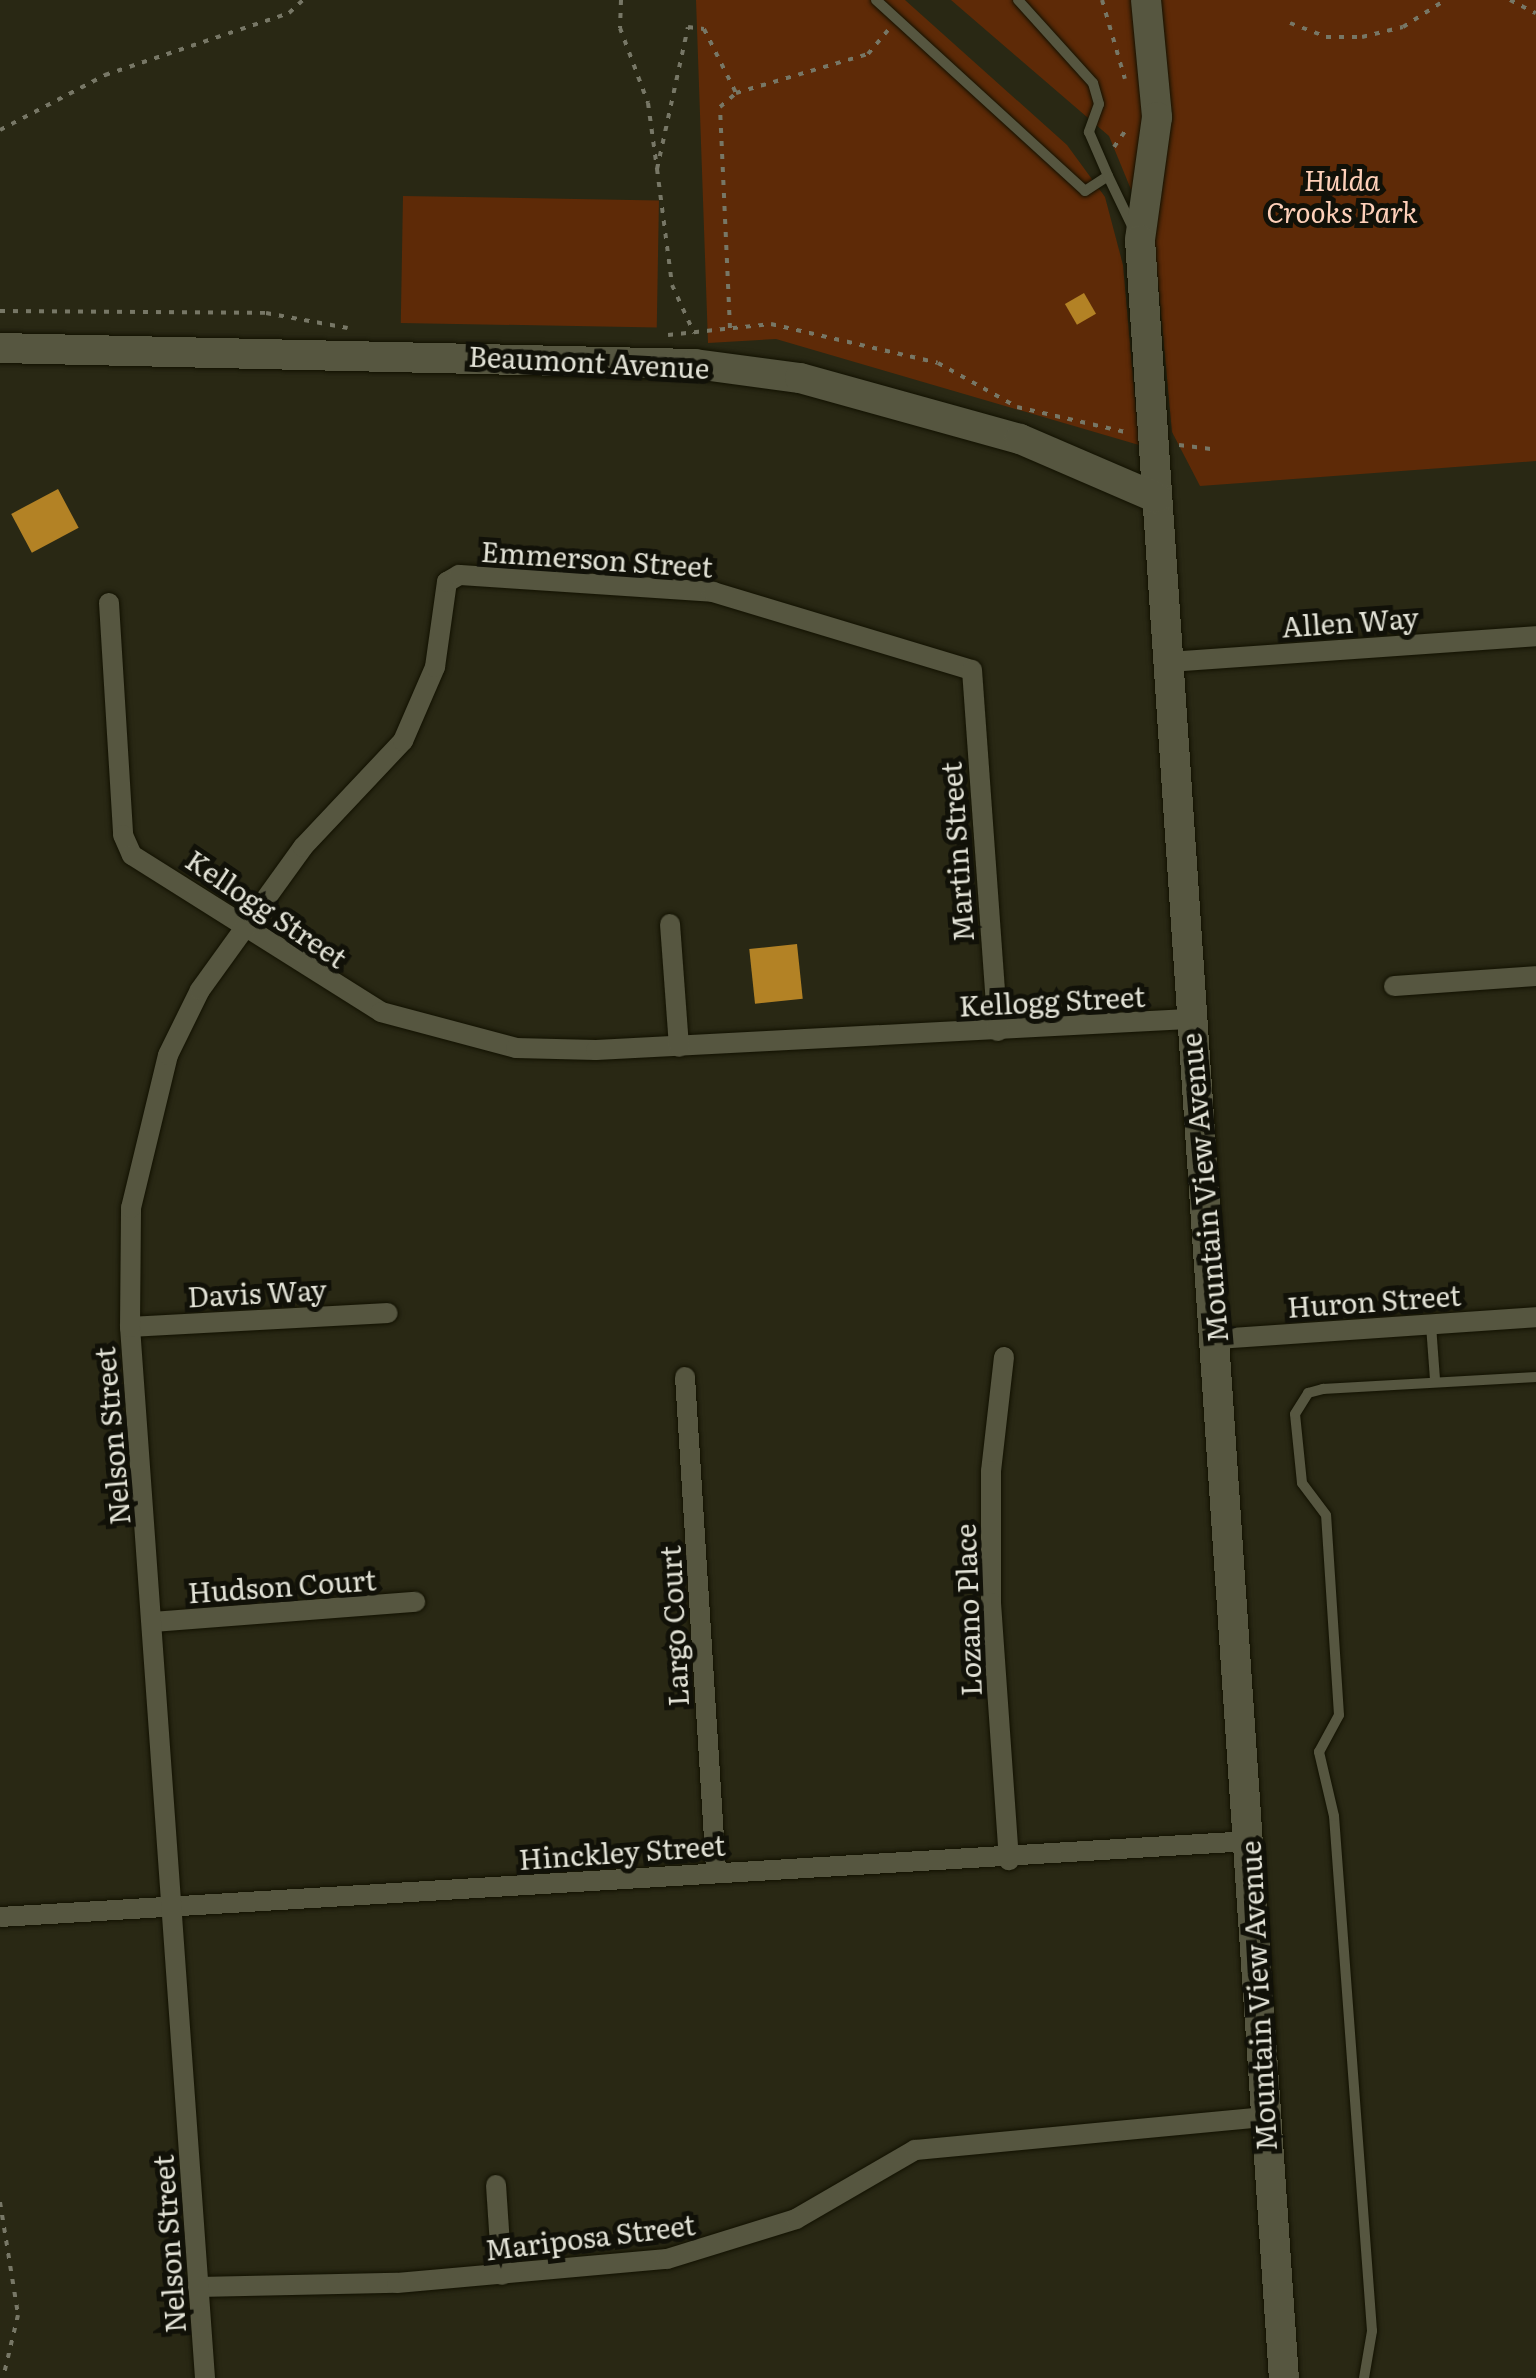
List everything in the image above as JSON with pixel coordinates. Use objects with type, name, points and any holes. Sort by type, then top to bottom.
[{"type":"street","name":"Mountain View Avenue","points":[[1146,0],[1157,117],[1140,240],[1188,1019],[1216,1339],[1263,2118],[1284,2378]]},
{"type":"street","name":"Beaumont Avenue","points":[[0,348],[695,364],[800,378],[1020,439],[1157,498]]},
{"type":"street","name":"Emmerson Street","points":[[446,582],[459,575],[712,592],[972,670]]},
{"type":"street","name":"Nelson Street","points":[[205,2378],[130,1327],[131,1208],[147,1123],[168,1054],[240,925],[403,742],[435,667],[446,582]]},
{"type":"street","name":"Kellogg Street","points":[[109,603],[123,834],[132,855],[351,996],[444,1034],[516,1048],[679,1047],[1188,1019]]},
{"type":"street","name":"Allen Way","points":[[1168,662],[1536,636]]},
{"type":"street","name":"Martin Street","points":[[972,670],[998,1031]]},
{"type":"street","points":[[670,924],[679,1047]]},
{"type":"street","points":[[1394,986],[1536,976]]},
{"type":"street","name":"Davis Way","points":[[130,1327],[388,1312]]},
{"type":"street","name":"Huron Street","points":[[1216,1339],[1536,1317]]},
{"type":"street","name":"Lozano Place","points":[[1004,1357],[991,1470],[991,1603],[1009,1860]]},
{"type":"street","name":"Largo Court","points":[[686,1376],[716,1872]]},
{"type":"street","name":"Hudson Court","points":[[153,1622],[415,1602]]},
{"type":"street","name":"Hinckley Street","points":[[0,1917],[716,1872],[1009,1860],[1248,1840]]},
{"type":"street","name":"Mariposa Street","points":[[198,2287],[502,2276],[732,2246],[915,2150],[1263,2118]]},
{"type":"street","points":[[496,2185],[502,2276]]},
{"type":"lane","points":[[876,0],[1085,191],[1108,176]]},
{"type":"lane","points":[[1018,0],[1094,83],[1099,104],[1089,132],[1140,240]]},
{"type":"lane","points":[[1431,1324],[1435,1380]]},
{"type":"lane","points":[[1364,2378],[1372,2331],[1334,1816],[1319,1752],[1339,1715],[1326,1516],[1302,1483],[1295,1414],[1308,1392],[1435,1380],[1536,1378]]},
{"type":"path","points":[[0,130],[104,75],[289,13],[302,0]]},
{"type":"path","points":[[621,0],[620,28],[648,102],[672,284],[690,317],[695,364]]},
{"type":"path","points":[[1102,0],[1130,94]]},
{"type":"path","points":[[1290,24],[1326,38],[1362,37],[1403,27],[1445,0]]},
{"type":"path","points":[[1510,0],[1536,13]]},
{"type":"path","points":[[730,328],[720,107],[736,93],[868,54],[898,19]]},
{"type":"path","points":[[657,170],[688,27],[704,29],[736,93]]},
{"type":"path","points":[[1123,165],[1112,149],[1130,122]]},
{"type":"path","points":[[0,2202],[18,2314],[4,2378]]},
{"type":"green space","points":[[696,0],[905,0],[1067,145],[1105,197],[1123,265],[1139,445],[776,339],[708,343]]},
{"type":"green space","name":"Hulda Crooks Park","points":[[951,0],[1536,0],[1536,461],[1200,486],[1172,432],[1155,248],[1109,136]]},
{"type":"green space","points":[[403,196],[659,200],[657,327],[401,323]]},
{"type":"building","points":[[1084,293],[1096,314],[1077,325],[1065,304]]},
{"type":"building","points":[[58,489],[79,528],[32,553],[11,514]]},
{"type":"building","points":[[797,944],[803,999],[755,1004],[749,949]]}]
